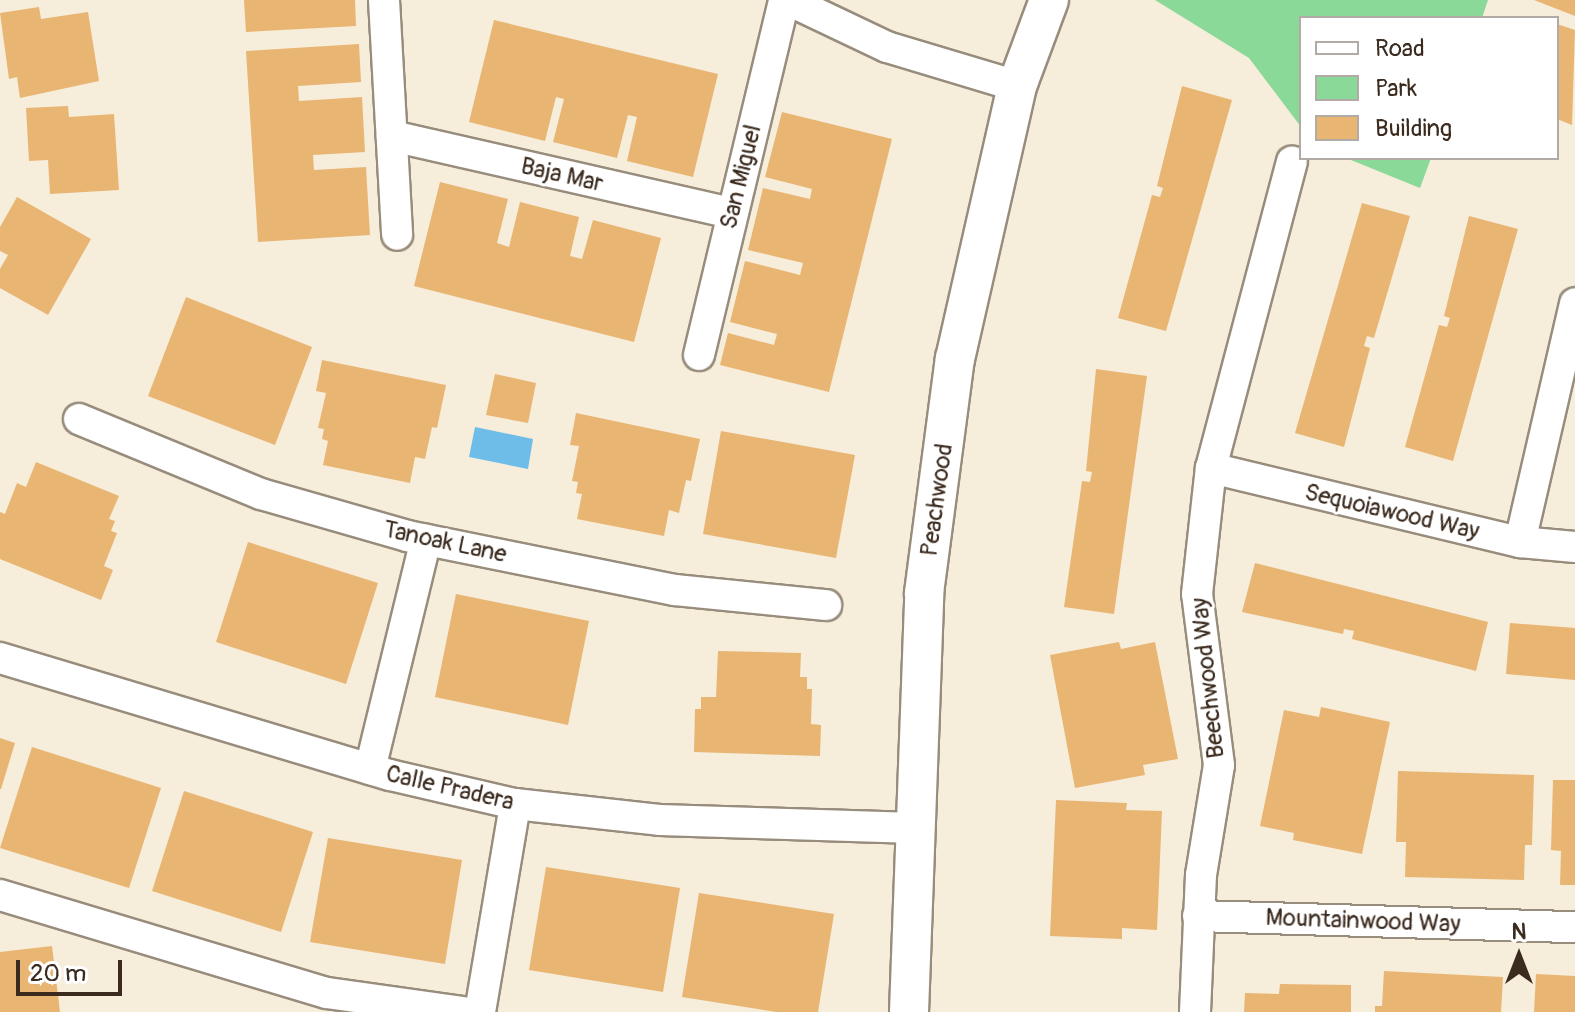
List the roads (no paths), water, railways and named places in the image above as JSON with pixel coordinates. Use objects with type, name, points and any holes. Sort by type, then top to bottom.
[{"type":"street","points":[[384,0],[397,235]]},
{"type":"street","points":[[786,0],[887,47],[1017,86]]},
{"type":"street","name":"San Miguel","points":[[699,355],[786,0]]},
{"type":"street","name":"Peachwood","points":[[909,1012],[924,593],[955,359],[1017,86],[1049,0]]},
{"type":"street","name":"Baja Mar","points":[[392,136],[732,213]]},
{"type":"street","name":"Beechwood Way","points":[[1195,1012],[1198,916],[1219,765],[1197,594],[1211,468],[1292,162]]},
{"type":"street","points":[[1520,542],[1575,303]]},
{"type":"street","name":"Tanoak Lane","points":[[79,419],[261,494],[426,540],[675,590],[826,605]]},
{"type":"street","name":"Sequoiawood Way","points":[[1211,468],[1520,542],[1575,547]]},
{"type":"street","points":[[370,769],[426,540]]},
{"type":"street","name":"Calle Pradera","points":[[0,658],[370,769],[515,804],[659,820],[916,828]]},
{"type":"street","points":[[480,1012],[515,804]]},
{"type":"street","points":[[0,895],[327,993],[463,1012]]},
{"type":"street","name":"Mountainwood Way","points":[[1198,916],[1575,927]]},
{"type":"water","points":[[475,427],[533,439],[528,469],[469,457]]}]
